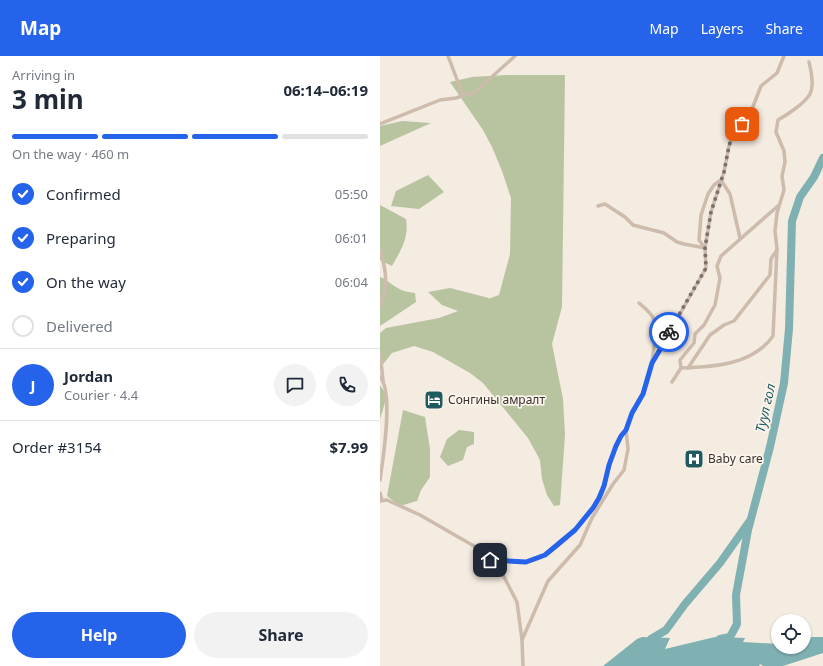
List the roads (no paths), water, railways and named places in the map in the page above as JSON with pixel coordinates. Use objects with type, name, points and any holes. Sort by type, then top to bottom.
[{"type":"street","points":[[448,56],[460,90],[466,95]]},
{"type":"street","points":[[380,124],[440,100],[456,98],[474,93],[515,56]]},
{"type":"street","points":[[652,363],[706,268],[705,248],[711,212],[734,131],[749,117],[761,86],[777,73],[784,56]]},
{"type":"street","points":[[681,368],[723,365],[747,358],[766,346],[773,336],[777,249],[775,231],[779,204],[784,190],[782,176],[785,162],[784,151],[778,140],[776,132],[778,120],[792,112],[810,93],[812,74],[809,62]]},
{"type":"street","points":[[721,180],[730,194],[740,238]]},
{"type":"street","points":[[705,248],[699,240],[701,215],[708,194],[714,185],[721,180]]},
{"type":"street","points":[[598,206],[605,204],[610,206],[633,225],[664,233],[677,242],[705,248]]},
{"type":"street","points":[[672,382],[681,368],[680,360],[694,343],[695,334],[704,325],[715,305],[720,278],[717,266],[720,256],[779,204]]},
{"type":"street","points":[[688,368],[710,335],[724,325],[734,321],[770,275],[771,259],[777,249]]},
{"type":"street","points":[[380,250],[386,276],[386,287],[380,307]]},
{"type":"street","points":[[490,560],[500,559],[526,562],[545,555],[575,530],[599,498],[616,446],[626,430],[632,413],[643,394],[652,363],[655,321],[649,312],[639,303]]},
{"type":"street","points":[[380,354],[386,400],[387,424],[380,480]]},
{"type":"street","points":[[380,377],[384,381]]},
{"type":"street","points":[[522,640],[548,581],[580,545],[592,518],[613,484],[624,470],[628,449],[626,430]]},
{"type":"street","points":[[380,493],[381,500],[387,500],[420,514],[474,546],[501,571],[517,602],[522,640],[523,666]]},
{"type":"water","points":[[642,637],[670,638],[665,649],[715,637],[745,638],[743,642],[771,644],[771,654],[811,654],[811,638],[823,637],[823,653],[783,666],[763,666],[760,664],[759,666],[603,666],[637,639]]},
{"type":"waterway","name":"Туул гол","points":[[720,639],[730,637],[737,624],[736,595],[748,530],[770,447],[784,383],[789,329],[792,221],[800,197],[814,177],[823,158]]},
{"type":"waterway","points":[[646,645],[651,639],[666,630],[685,604],[720,563],[749,522]]},
{"type":"place","name":"Сонгины амралт","points":[[434,400]]},
{"type":"place","name":"Baby care","points":[[694,459]]}]
